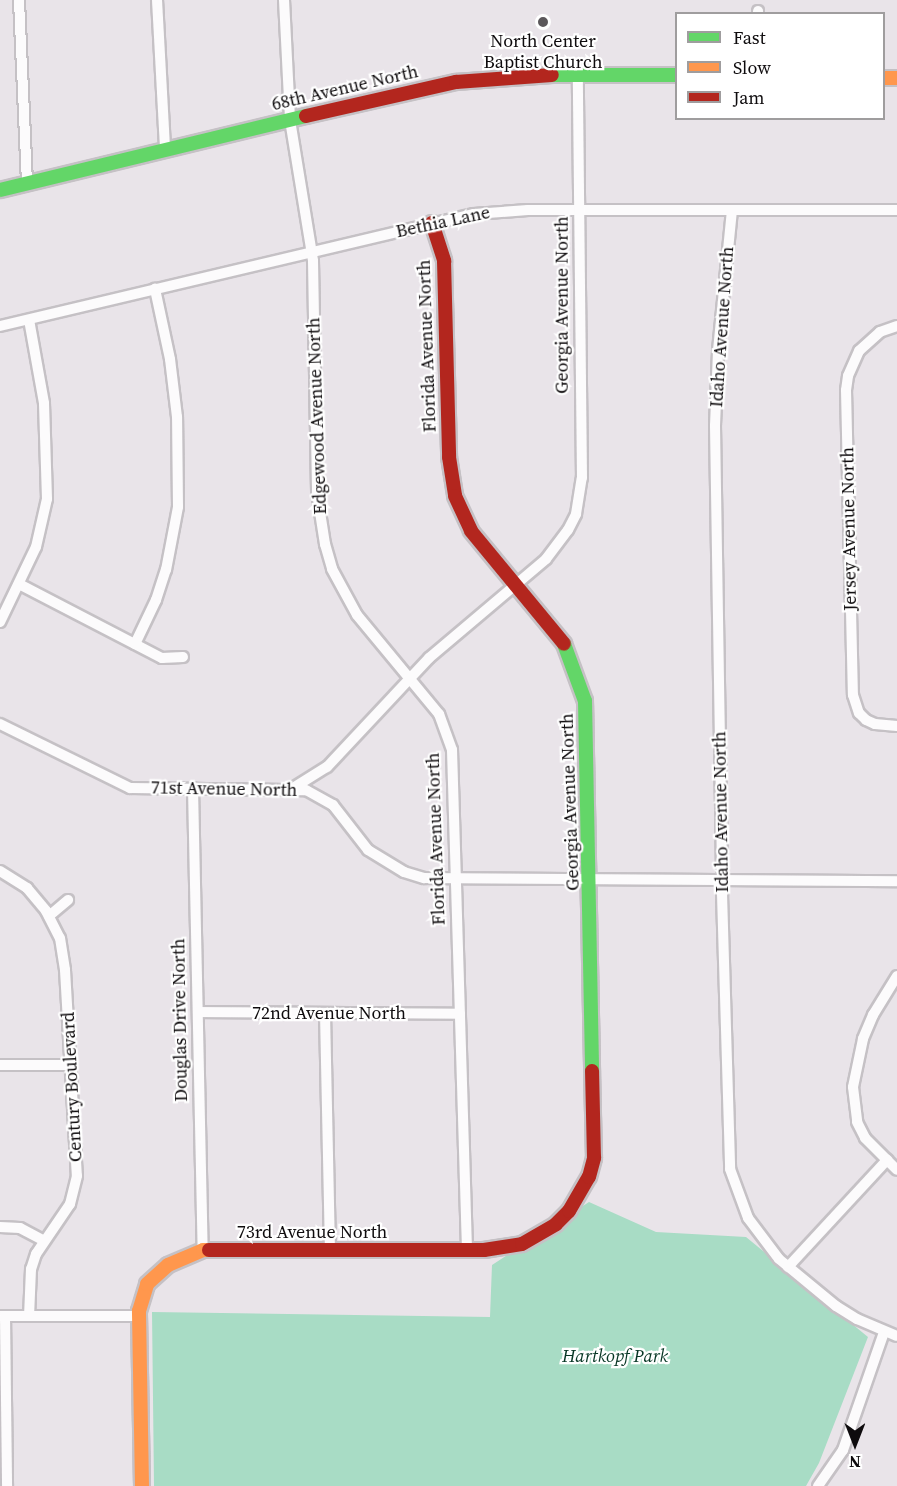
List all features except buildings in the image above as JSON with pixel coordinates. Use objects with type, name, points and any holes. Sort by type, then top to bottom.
[{"type":"street","points":[[19,0],[27,183]]},
{"type":"street","points":[[157,0],[165,150]]},
{"type":"street","name":"Edgewood Avenue North","points":[[284,0],[290,120],[312,252],[317,493],[325,544],[332,569],[357,615],[410,678]]},
{"type":"street","name":"Georgia Avenue North","points":[[578,75],[580,496],[576,514],[558,545],[518,583],[560,636],[572,657],[582,690],[587,724],[595,1138]]},
{"type":"street","name":"68th Avenue North","points":[[0,190],[456,82],[500,77],[675,75]]},
{"type":"street","name":"Idaho Avenue North","points":[[732,210],[718,351],[715,426],[722,880],[730,1169],[748,1218],[762,1239],[788,1267],[836,1306],[884,1332],[897,1336]]},
{"type":"street","name":"Bethia Lane","points":[[0,326],[432,223],[501,211],[897,210]]},
{"type":"street","name":"Florida Avenue North","points":[[432,223],[444,261],[449,457],[455,496],[471,531],[518,583]]},
{"type":"street","points":[[135,644],[156,600],[166,570],[178,507],[177,417],[170,359],[155,289]]},
{"type":"street","points":[[0,622],[36,547],[47,499],[44,403],[29,320]]},
{"type":"street","name":"Jersey Avenue North","points":[[897,326],[880,332],[859,351],[848,376],[846,390],[853,694],[859,713],[866,720],[875,724],[897,726]]},
{"type":"street","points":[[291,789],[327,767],[429,658],[518,583]]},
{"type":"street","points":[[19,584],[162,658],[183,657]]},
{"type":"street","name":"Florida Avenue North","points":[[410,678],[439,714],[452,750],[467,1250]]},
{"type":"street","name":"71st Avenue North","points":[[0,724],[130,788],[306,790],[333,805],[354,835],[385,863],[424,878],[897,881]]},
{"type":"street","name":"Douglas Drive North","points":[[194,788],[203,1250]]},
{"type":"street","name":"Century Boulevard","points":[[0,871],[27,888],[49,916],[60,938],[63,954],[75,1190],[63,1217],[43,1240],[31,1269],[29,1316]]},
{"type":"street","points":[[49,916],[68,900]]},
{"type":"street","points":[[897,976],[866,1031],[856,1063],[853,1088],[857,1122],[865,1138],[897,1170]]},
{"type":"street","name":"72nd Avenue North","points":[[198,1012],[460,1014]]},
{"type":"street","points":[[325,1013],[330,1250]]},
{"type":"street","points":[[0,1065],[70,1065]]},
{"type":"street","name":"73rd Avenue North","points":[[140,1316],[142,1297],[147,1284],[157,1273],[177,1260],[203,1250],[467,1250],[503,1248],[522,1244],[556,1224],[569,1211],[589,1177],[595,1138]]},
{"type":"street","points":[[788,1267],[887,1160]]},
{"type":"street","points":[[0,1227],[20,1228],[43,1240]]},
{"type":"street","points":[[7,1486],[3,1316],[140,1316],[142,1486]]},
{"type":"street","points":[[818,1486],[843,1450],[884,1332]]},
{"type":"green space","name":"Hartkopf Park","points":[[589,1202],[656,1232],[746,1237],[868,1337],[819,1463],[806,1486],[154,1486],[152,1312],[490,1317],[492,1265]]},
{"type":"traffic: fast","points":[[552,75],[675,75]]},
{"type":"traffic: fast","points":[[0,190],[306,116]]},
{"type":"traffic: fast","points":[[564,644],[585,701],[592,1071]]},
{"type":"traffic: slow","points":[[885,78],[897,78]]},
{"type":"traffic: slow","points":[[142,1486],[139,1311],[147,1284],[168,1265],[203,1250],[209,1250]]},
{"type":"traffic: jam","points":[[306,116],[456,82],[552,75]]},
{"type":"traffic: jam","points":[[432,223],[444,261],[449,457],[455,496],[471,531],[564,644]]},
{"type":"traffic: jam","points":[[209,1250],[484,1250],[522,1244],[556,1224],[569,1211],[589,1177],[594,1158],[592,1071]]},
{"type":"place","name":"North Center Baptist Church","points":[[543,22]]}]
